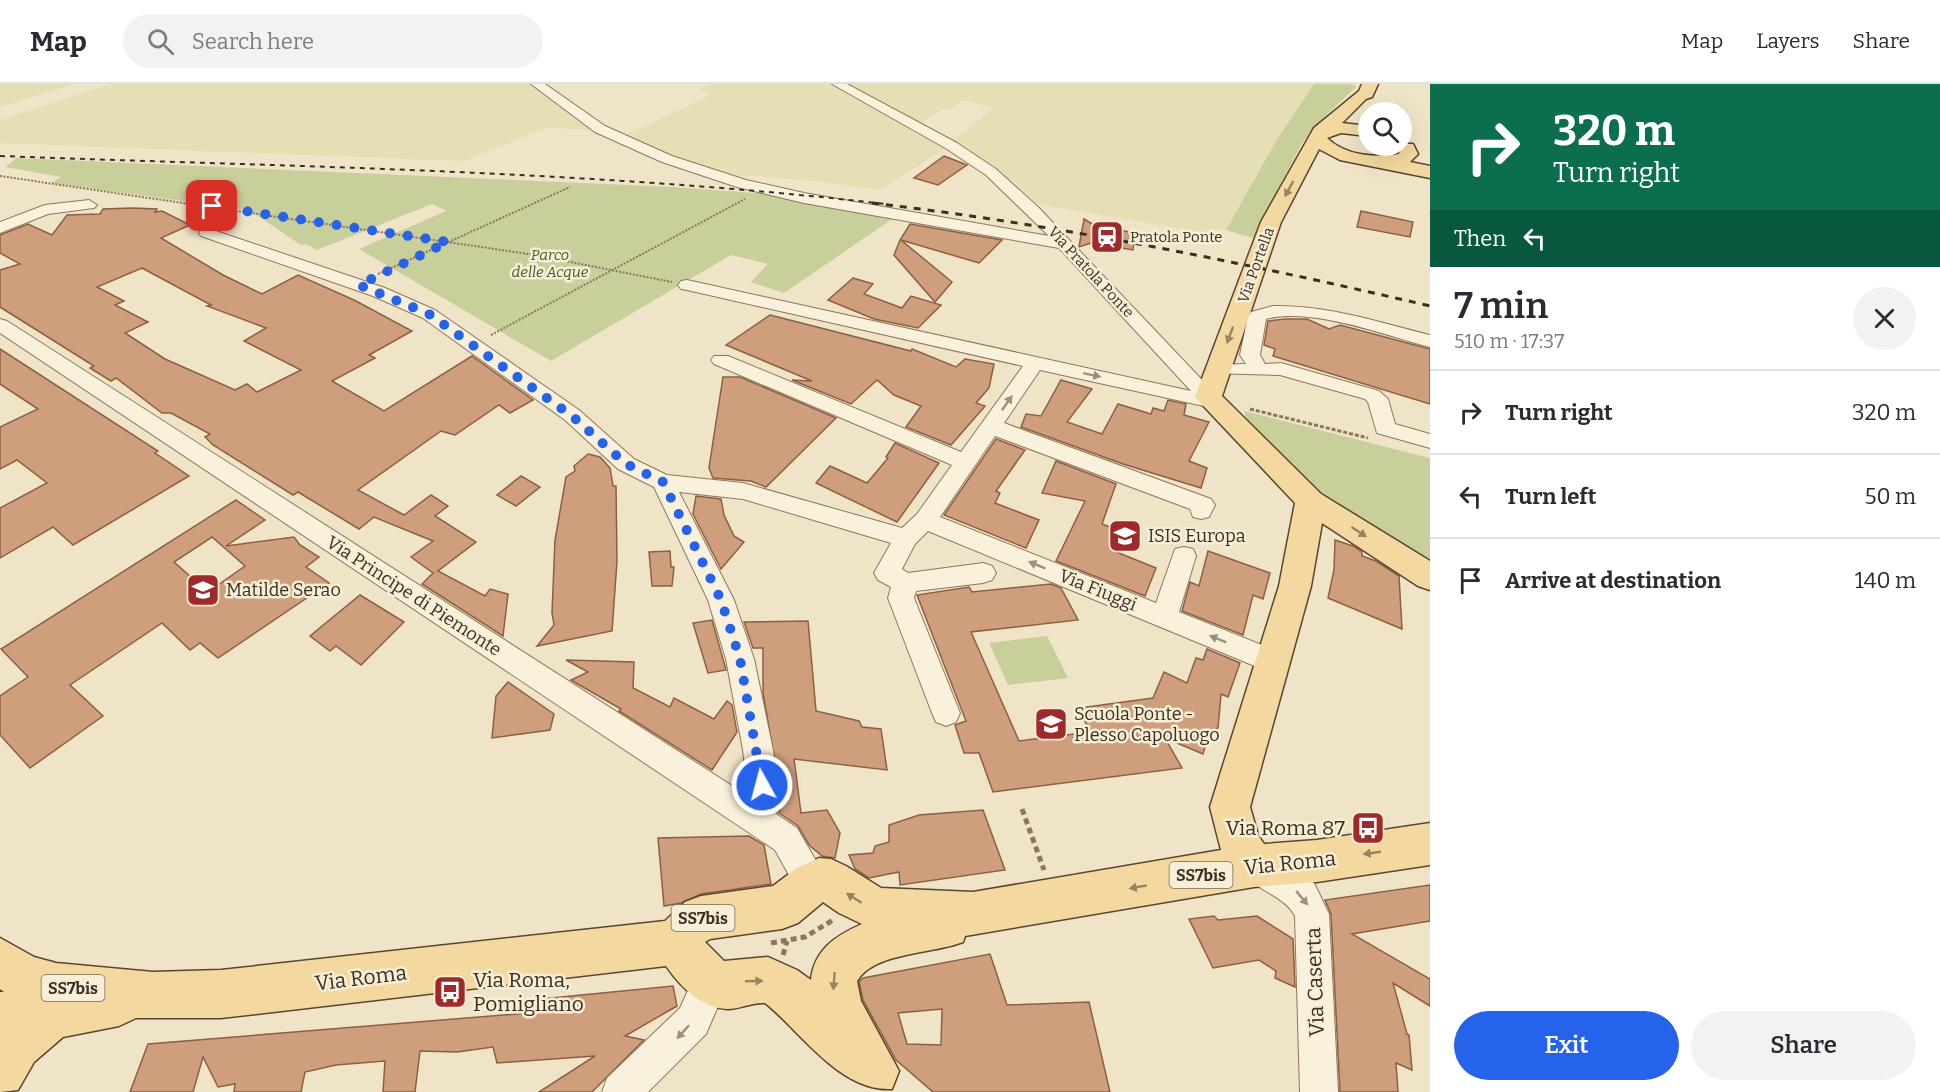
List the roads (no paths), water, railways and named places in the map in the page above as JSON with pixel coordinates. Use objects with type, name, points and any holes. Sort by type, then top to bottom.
[{"type":"main road","name":"Via Portella","points":[[1210,400],[1218,369],[1271,222],[1313,143],[1368,89]]},
{"type":"main road","points":[[1358,130],[1341,128],[1322,134],[1340,153],[1430,172]]},
{"type":"main road","points":[[1412,150],[1430,160]]},
{"type":"main road","points":[[1370,160],[1405,158],[1407,156]]},
{"type":"main road","name":"Via Pratola Ponte","points":[[1210,400],[1310,501],[1430,576]]},
{"type":"main road","points":[[1254,866],[1240,845],[1230,807],[1295,586],[1310,501]]},
{"type":"main road","name":"Via Roma","points":[[973,914],[1254,866],[1317,861],[1430,844]]},
{"type":"main road","name":"SS7bis","points":[[884,1082],[844,1052],[823,1032],[792,994],[774,982],[747,980],[724,986],[711,981],[677,942],[685,930],[701,918],[782,907],[812,883],[831,881],[854,898],[880,910],[973,914]]},
{"type":"main road","name":"SS7bis","points":[[884,1082],[837,1001],[833,981],[835,969],[854,952],[884,937],[948,926],[973,914]]},
{"type":"main road","name":"Via Roma","points":[[153,996],[221,994],[677,942]]},
{"type":"main road","name":"SS7bis","points":[[0,961],[24,978],[56,986],[153,996]]},
{"type":"main road","name":"SS7bis","points":[[0,1016],[60,1014],[153,996]]},
{"type":"main road","points":[[0,1072],[12,1046],[34,1028],[60,1014]]},
{"type":"street","points":[[537,84],[600,129],[667,159],[742,184],[804,198],[1065,244]]},
{"type":"street","name":"Via Pratola Ponte","points":[[838,84],[952,146],[991,172],[1065,244],[1210,400]]},
{"type":"street","points":[[0,228],[45,210],[89,205]]},
{"type":"street","points":[[207,233],[359,285],[429,314],[572,416],[626,464],[663,482],[742,491],[906,538]]},
{"type":"street","points":[[687,285],[1210,400]]},
{"type":"street","points":[[1259,370],[1250,355],[1257,316],[1267,311],[1286,310],[1308,313],[1430,341]]},
{"type":"street","name":"Via Principe di Piemonte","points":[[0,325],[786,839],[812,883]]},
{"type":"street","points":[[721,360],[965,462]]},
{"type":"street","points":[[983,573],[905,582],[887,573],[906,538],[925,520],[1035,363]]},
{"type":"street","points":[[1218,369],[1281,369],[1372,395],[1378,399],[1385,428],[1430,441]]},
{"type":"street","points":[[990,426],[1202,508]]},
{"type":"street","points":[[663,482],[721,600],[740,659],[758,750],[764,803],[758,821]]},
{"type":"street","name":"Via Fiuggi","points":[[925,520],[1272,661]]},
{"type":"street","points":[[1164,617],[1184,556]]},
{"type":"street","points":[[905,582],[902,598],[946,713]]},
{"type":"street","name":"Via Caserta","points":[[1254,866],[1302,894],[1312,914],[1319,1092]]},
{"type":"street","points":[[621,1092],[693,1021],[711,981]]},
{"type":"railway","points":[[0,156],[554,177],[775,193],[885,204]]},
{"type":"railway","points":[[872,203],[1083,234],[1292,275],[1430,306]]},
{"type":"place","name":"Pratola Ponte","points":[[1107,237]]},
{"type":"place","name":"ISIS Europa","points":[[1125,536]]},
{"type":"place","name":"Matilde Serao","points":[[203,590]]},
{"type":"place","name":"Scuola Ponte - Plesso Capoluogo","points":[[1051,724]]},
{"type":"place","name":"Via Roma 87","points":[[1368,828]]},
{"type":"place","name":"Via Roma, Pomigliano","points":[[450,992]]},
{"type":"park label","name":"Parco delle Acque","points":[[550,264]]}]
